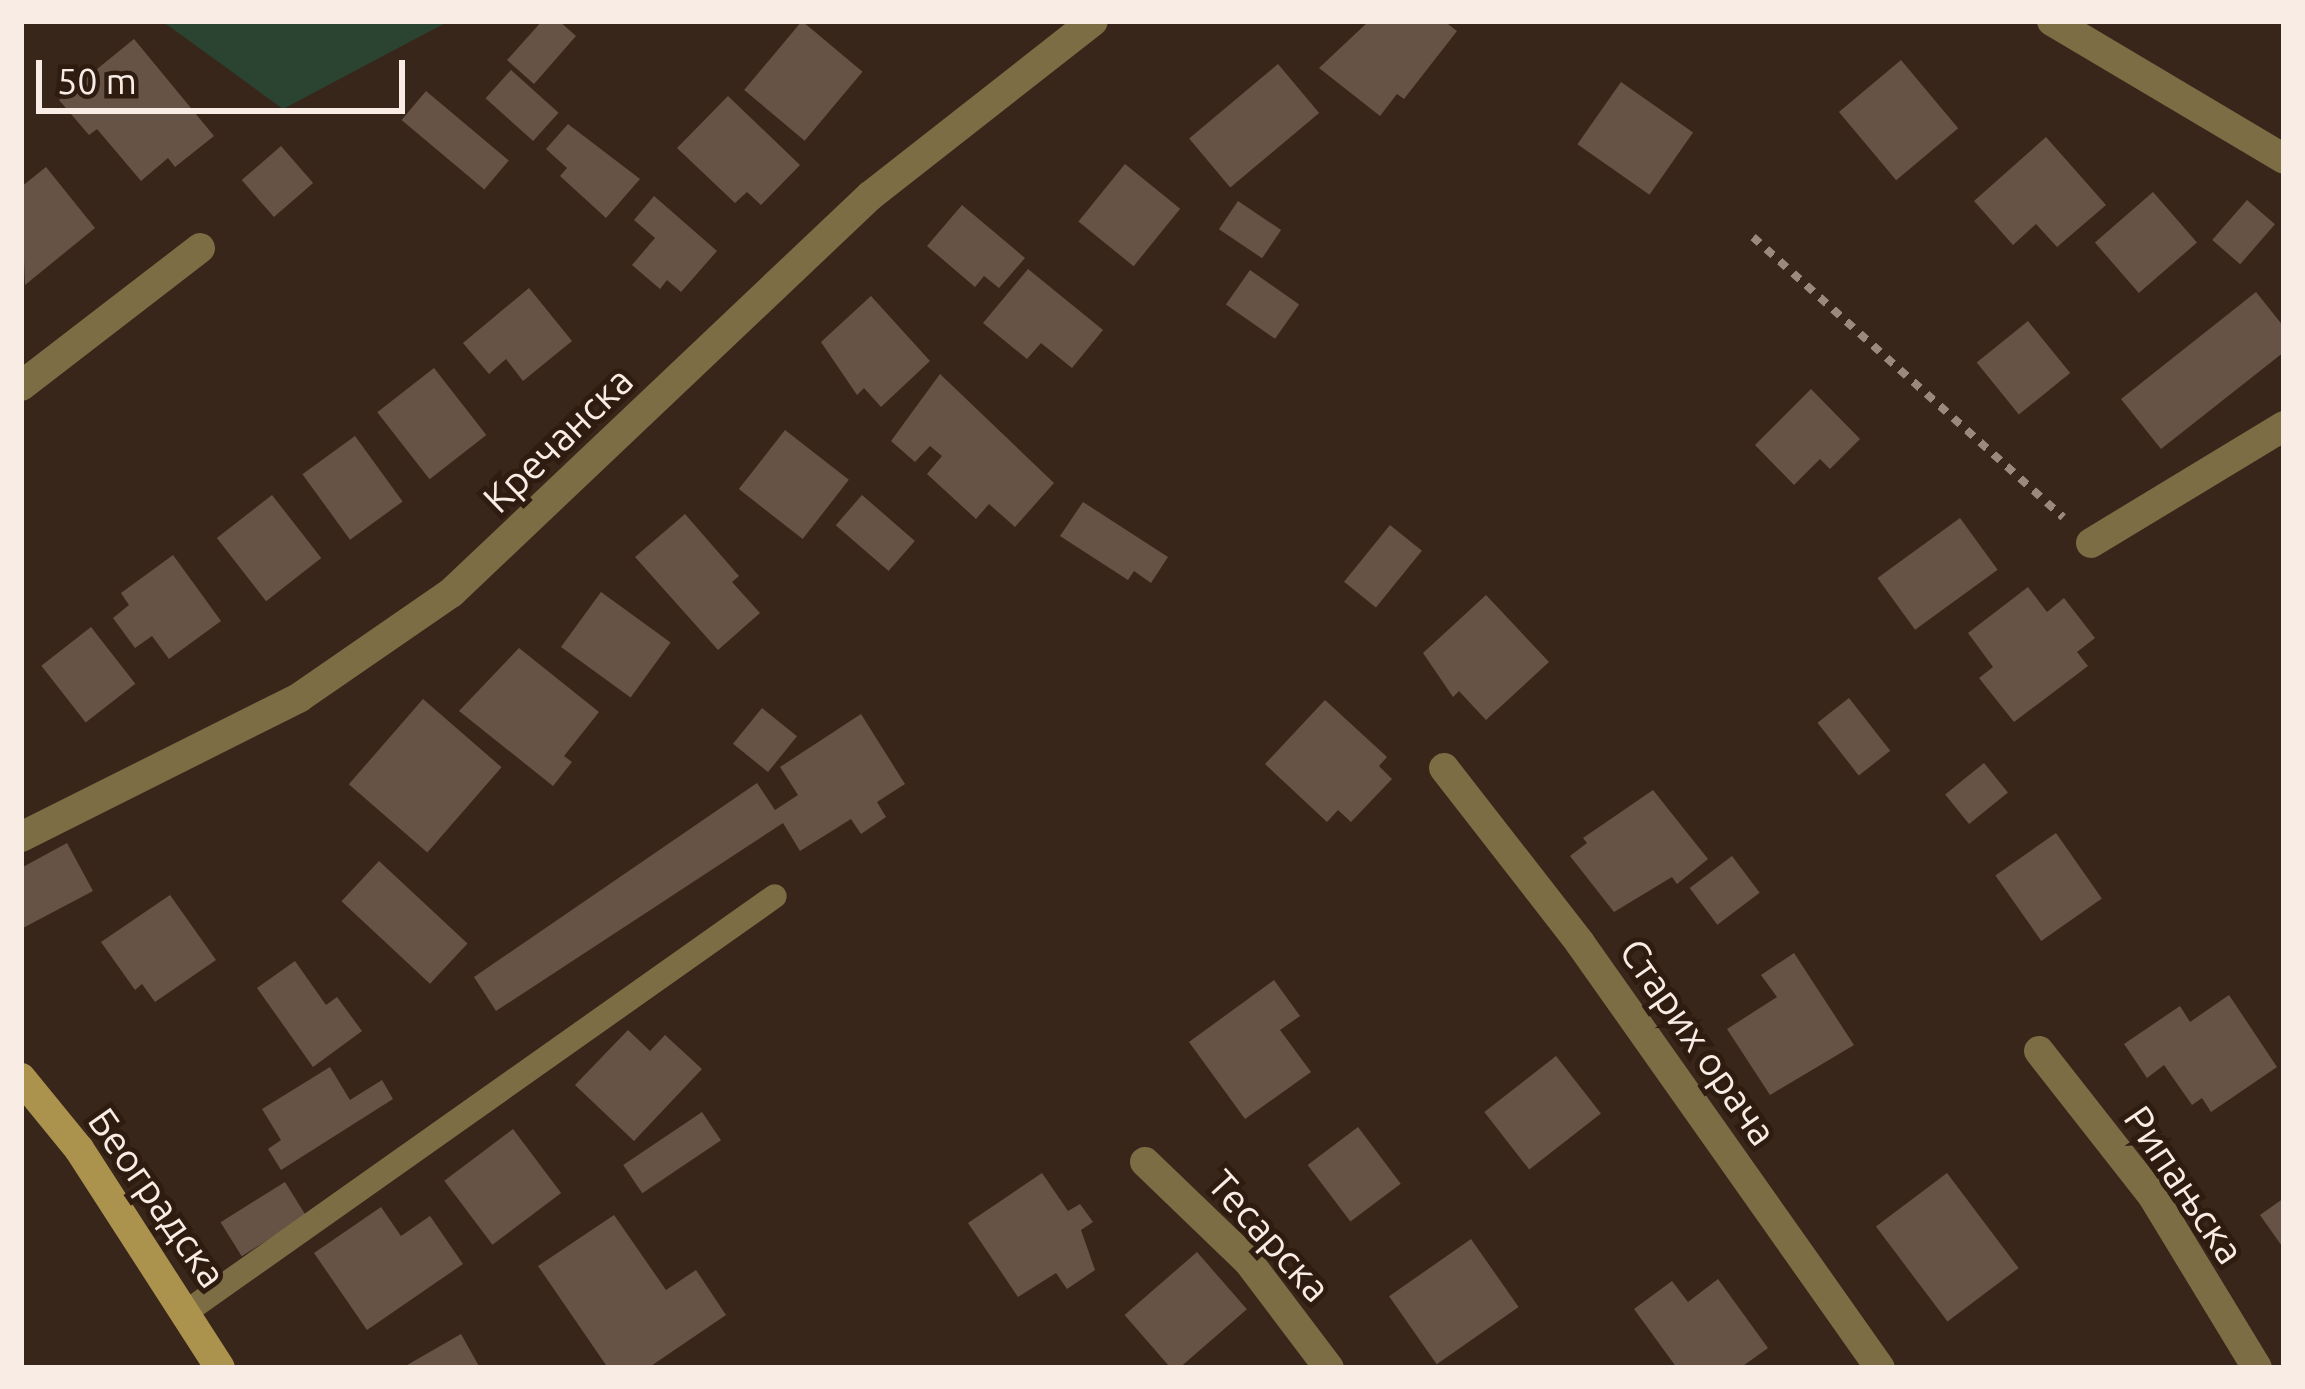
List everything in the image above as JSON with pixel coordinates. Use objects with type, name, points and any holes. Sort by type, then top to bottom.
[{"type":"main road","name":"Београдска","points":[[21,1078],[188,1310],[220,1368]]},
{"type":"street","name":"Кречанска","points":[[21,837],[300,697],[451,593],[870,196],[1094,21]]},
{"type":"street","points":[[2052,21],[2284,159]]},
{"type":"street","points":[[21,386],[200,248]]},
{"type":"street","points":[[2091,543],[2284,426]]},
{"type":"street","name":"Старих орача","points":[[1444,768],[1580,943],[1880,1368]]},
{"type":"street","name":"Рипањска","points":[[2039,1051],[2152,1195],[2257,1368]]},
{"type":"street","name":"Тесарска","points":[[1144,1162],[1248,1262],[1329,1368]]},
{"type":"lane","points":[[188,1310],[775,896]]},
{"type":"path","points":[[1753,237],[2091,543]]},
{"type":"green space","points":[[162,21],[449,21],[283,109]]},
{"type":"building","points":[[542,21],[559,21],[576,36],[534,84],[507,60]]},
{"type":"building","points":[[802,21],[863,72],[805,141],[744,90]]},
{"type":"building","points":[[1369,21],[1444,21],[1457,31],[1404,99],[1397,94],[1380,116],[1319,68]]},
{"type":"building","points":[[134,39],[214,136],[175,167],[168,158],[141,181],[97,129],[89,135],[59,100]]},
{"type":"building","points":[[1901,60],[1958,128],[1896,180],[1839,112]]},
{"type":"building","points":[[1278,64],[1319,113],[1230,188],[1189,139]]},
{"type":"building","points":[[511,70],[559,113],[533,141],[486,98]]},
{"type":"building","points":[[1621,82],[1693,132],[1649,195],[1577,144]]},
{"type":"building","points":[[426,91],[509,160],[484,190],[402,120]]},
{"type":"building","points":[[728,96],[800,165],[761,205],[747,192],[735,203],[677,148]]},
{"type":"building","points":[[568,124],[640,179],[606,218],[560,176],[567,168],[546,149]]},
{"type":"building","points":[[2046,137],[2106,205],[2057,247],[2036,224],[2013,245],[1974,201]]},
{"type":"building","points":[[281,146],[313,183],[274,217],[242,180]]},
{"type":"building","points":[[1125,164],[1180,209],[1134,266],[1078,222]]},
{"type":"building","points":[[46,167],[95,228],[25,285],[21,187]]},
{"type":"building","points":[[2153,192],[2197,243],[2139,293],[2095,243]]},
{"type":"building","points":[[654,196],[717,251],[681,292],[667,280],[660,289],[632,265],[655,238],[634,220]]},
{"type":"building","points":[[2247,200],[2275,224],[2240,264],[2212,240]]},
{"type":"building","points":[[1238,201],[1281,230],[1262,258],[1219,229]]},
{"type":"building","points":[[962,205],[1025,258],[999,288],[984,276],[975,287],[927,246]]},
{"type":"building","points":[[1028,269],[1103,330],[1072,368],[1041,343],[1027,359],[983,323]]},
{"type":"building","points":[[1250,270],[1299,304],[1275,339],[1226,304]]},
{"type":"building","points":[[529,288],[572,341],[523,381],[506,359],[489,374],[463,343]]},
{"type":"building","points":[[2256,292],[2284,327],[2284,352],[2161,449],[2121,399]]},
{"type":"building","points":[[871,296],[930,361],[881,407],[864,388],[857,395],[821,342]]},
{"type":"building","points":[[2028,321],[2070,373],[2019,415],[1977,363]]},
{"type":"building","points":[[434,368],[486,435],[430,479],[377,412]]},
{"type":"building","points":[[940,374],[1054,483],[1015,527],[989,504],[976,519],[927,474],[942,456],[930,446],[915,462],[891,441]]},
{"type":"building","points":[[1811,389],[1860,439],[1830,469],[1820,459],[1794,485],[1755,445]]},
{"type":"building","points":[[785,430],[849,480],[803,539],[739,489]]},
{"type":"building","points":[[355,436],[403,502],[350,540],[302,474]]},
{"type":"building","points":[[272,495],[321,558],[266,601],[217,538]]},
{"type":"building","points":[[862,495],[915,541],[889,571],[836,525]]},
{"type":"building","points":[[1083,502],[1168,557],[1151,583],[1134,571],[1128,580],[1060,536]]},
{"type":"building","points":[[685,514],[739,576],[732,582],[760,613],[718,650],[635,557]]},
{"type":"building","points":[[1960,518],[1998,570],[1915,630],[1877,578]]},
{"type":"building","points":[[1390,525],[1422,551],[1376,608],[1344,582]]},
{"type":"building","points":[[173,555],[221,621],[169,659],[152,636],[135,648],[113,618],[129,605],[121,593]]},
{"type":"building","points":[[2028,587],[2047,612],[2064,598],[2095,638],[2077,652],[2088,666],[2014,722],[1979,678],[1993,667],[1968,633]]},
{"type":"building","points":[[601,592],[671,643],[631,698],[561,647]]},
{"type":"building","points":[[1486,595],[1549,662],[1486,720],[1459,691],[1453,697],[1423,653]]},
{"type":"building","points":[[91,627],[135,684],[86,723],[41,666]]},
{"type":"building","points":[[519,648],[599,712],[564,756],[572,762],[553,786],[459,711]]},
{"type":"building","points":[[1849,698],[1890,751],[1859,775],[1817,723]]},
{"type":"building","points":[[423,699],[501,767],[427,853],[349,784]]},
{"type":"building","points":[[1325,700],[1387,757],[1379,766],[1392,779],[1351,822],[1338,810],[1327,822],[1265,764]]},
{"type":"building","points":[[762,708],[797,736],[768,772],[733,744]]},
{"type":"building","points":[[861,714],[905,784],[877,802],[886,817],[861,834],[851,819],[800,851],[783,823],[496,1011],[474,977],[757,783],[775,810],[798,795],[780,767]]},
{"type":"building","points":[[1984,763],[2008,793],[1969,824],[1945,794]]},
{"type":"building","points":[[1653,790],[1708,859],[1677,884],[1672,877],[1614,912],[1570,856],[1587,843],[1583,838]]},
{"type":"building","points":[[2056,833],[2102,899],[2041,941],[1995,875]]},
{"type":"building","points":[[67,843],[93,891],[21,929],[21,868]]},
{"type":"building","points":[[1732,856],[1760,893],[1717,925],[1690,888]]},
{"type":"building","points":[[379,861],[467,944],[430,984],[341,901]]},
{"type":"building","points":[[170,895],[216,960],[155,1002],[142,984],[135,990],[101,942]]},
{"type":"building","points":[[1794,953],[1854,1045],[1770,1095],[1727,1029],[1777,997],[1761,975]]},
{"type":"building","points":[[295,961],[326,1005],[337,997],[362,1031],[313,1067],[257,988]]},
{"type":"building","points":[[1274,980],[1300,1016],[1280,1030],[1311,1072],[1245,1119],[1189,1042]]},
{"type":"building","points":[[2229,995],[2277,1067],[2211,1112],[2202,1098],[2192,1105],[2164,1065],[2147,1078],[2124,1044],[2180,1006],[2190,1022]]},
{"type":"building","points":[[628,1030],[650,1051],[665,1035],[702,1069],[634,1141],[575,1085]]},
{"type":"building","points":[[1556,1056],[1601,1114],[1529,1170],[1484,1112]]},
{"type":"building","points":[[330,1067],[350,1100],[382,1080],[393,1099],[281,1170],[268,1149],[281,1140],[262,1109]]},
{"type":"building","points":[[702,1112],[721,1140],[642,1193],[623,1165]]},
{"type":"building","points":[[1358,1127],[1401,1184],[1350,1222],[1308,1165]]},
{"type":"building","points":[[513,1129],[561,1193],[492,1245],[444,1181]]},
{"type":"building","points":[[1042,1173],[1068,1211],[1080,1204],[1093,1222],[1081,1230],[1095,1270],[1067,1289],[1056,1273],[1018,1297],[968,1223]]},
{"type":"building","points":[[1947,1173],[2019,1268],[1948,1322],[1876,1227]]},
{"type":"building","points":[[285,1182],[306,1216],[242,1256],[221,1222]]},
{"type":"building","points":[[2284,1198],[2284,1249],[2260,1215]]},
{"type":"building","points":[[381,1207],[401,1236],[430,1216],[463,1264],[367,1330],[314,1253]]},
{"type":"building","points":[[614,1215],[666,1290],[696,1270],[726,1315],[648,1368],[608,1368],[538,1266]]},
{"type":"building","points":[[1471,1239],[1519,1307],[1437,1364],[1389,1296]]},
{"type":"building","points":[[1197,1252],[1247,1309],[1179,1368],[1171,1368],[1125,1315]]},
{"type":"building","points":[[1718,1279],[1768,1348],[1740,1368],[1677,1368],[1634,1309],[1672,1281],[1688,1302]]},
{"type":"building","points":[[461,1334],[480,1368],[402,1368]]}]
